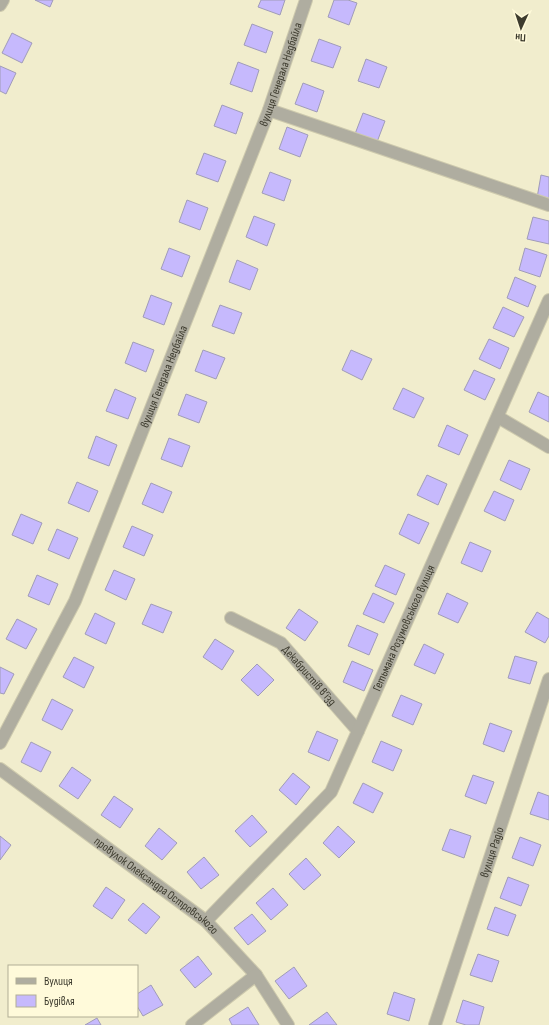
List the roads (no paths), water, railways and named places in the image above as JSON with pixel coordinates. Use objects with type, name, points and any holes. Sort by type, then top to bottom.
[{"type":"street","points":[[0,5],[2,0]]},
{"type":"street","name":"вулиця Генерала Недбайла","points":[[2,737],[75,601],[270,110],[306,0]]},
{"type":"street","points":[[270,110],[549,205]]},
{"type":"street","name":"Гетьмана Розумовського вулиця","points":[[206,921],[331,792],[549,300]]},
{"type":"street","points":[[498,416],[549,447]]},
{"type":"street","name":"Декабристів в’їзд","points":[[231,618],[281,643],[358,731]]},
{"type":"street","name":"вулиця Радіо","points":[[435,1025],[549,679]]},
{"type":"street","name":"провулок Олександра Островського","points":[[0,769],[206,921],[256,975],[288,1025]]},
{"type":"street","points":[[192,1025],[256,975]]}]
